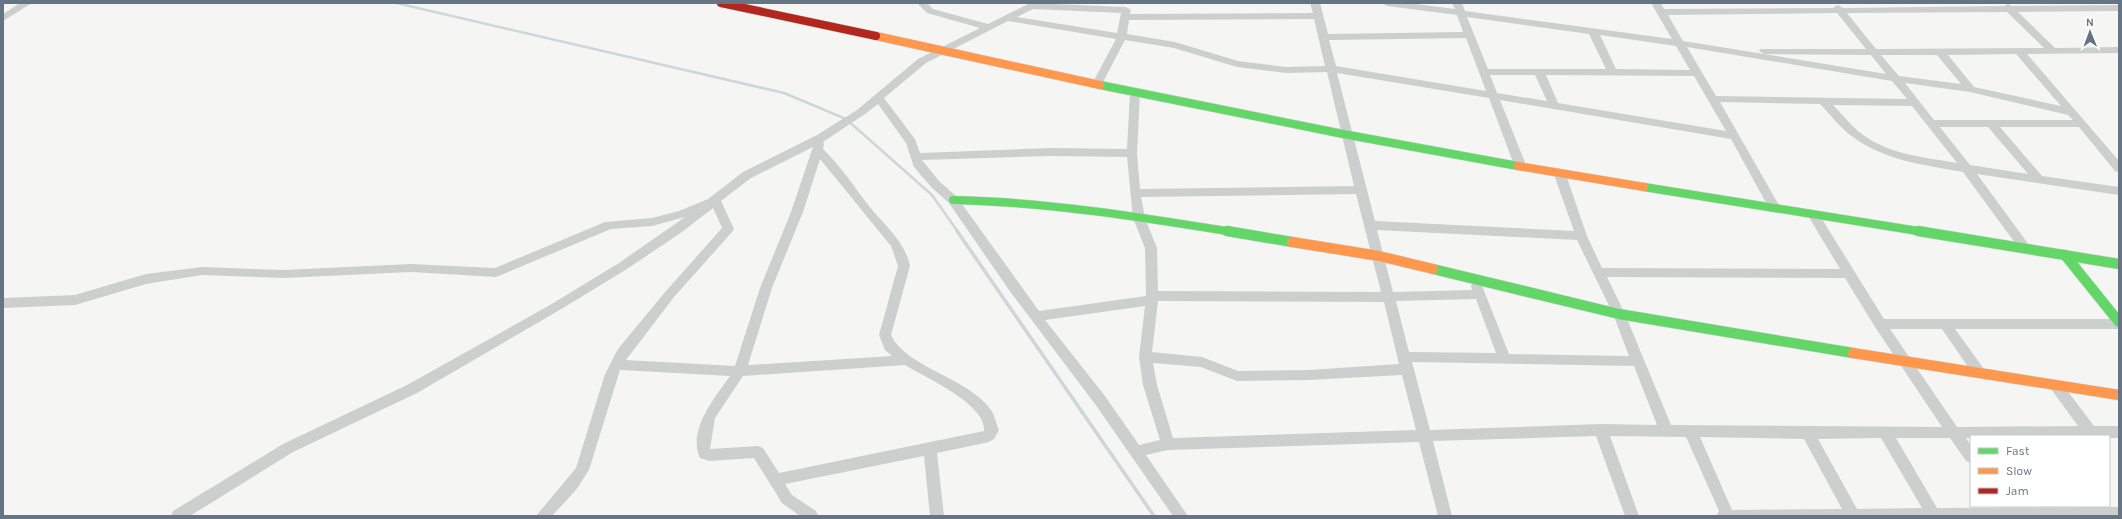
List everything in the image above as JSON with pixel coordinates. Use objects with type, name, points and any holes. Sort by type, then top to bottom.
[{"type":"main road","points":[[721,3],[1097,84],[1347,135],[1559,172],[2119,264]]},
{"type":"main road","points":[[954,200],[1034,202],[1379,256],[1619,314],[1904,362],[2119,395]]},
{"type":"main road","points":[[2065,255],[2119,323]]},
{"type":"street","points":[[3,18],[27,3]]},
{"type":"street","points":[[922,3],[930,11],[987,27]]},
{"type":"street","points":[[1315,3],[1370,226],[1379,256],[1445,516]]},
{"type":"street","points":[[1387,3],[1459,8],[1593,31],[1680,43],[1898,79],[1970,89],[2071,112]]},
{"type":"street","points":[[178,516],[288,448],[412,389],[554,308],[643,254],[715,201],[747,175],[821,138],[879,98],[918,64],[1034,4],[1126,10],[1318,16]]},
{"type":"street","points":[[2008,6],[2053,51]]},
{"type":"street","points":[[1659,7],[2008,6],[2119,8]]},
{"type":"street","points":[[1659,7],[1735,136],[1774,207]]},
{"type":"street","points":[[1838,7],[1918,103],[1969,169],[2025,248]]},
{"type":"street","points":[[1459,8],[1520,165]]},
{"type":"street","points":[[1097,84],[1121,38],[1126,10]]},
{"type":"street","points":[[1005,18],[1121,38],[1175,45],[1237,64],[1286,70],[1332,69],[1492,94],[1735,136]]},
{"type":"street","points":[[1593,31],[1612,73]]},
{"type":"street","points":[[1324,37],[1470,35]]},
{"type":"street","points":[[1725,51],[2020,52],[2119,50]]},
{"type":"street","points":[[1940,52],[1970,89]]},
{"type":"street","points":[[2020,52],[2118,167]]},
{"type":"street","points":[[1484,72],[1697,73]]},
{"type":"street","points":[[1540,72],[1554,105]]},
{"type":"street","points":[[1135,92],[1132,153],[1135,193],[1139,218],[1151,248],[1152,298],[1145,357],[1150,385],[1168,444]]},
{"type":"street","points":[[879,98],[911,142],[918,164],[935,184],[954,200],[1013,287],[1037,316],[1136,451],[1181,516]]},
{"type":"street","points":[[1713,99],[1918,103]]},
{"type":"street","points":[[1824,102],[1855,134],[1874,147],[1910,159],[2039,180],[2119,191]]},
{"type":"street","points":[[1932,123],[2082,124]]},
{"type":"street","points":[[1991,123],[2039,180]]},
{"type":"street","points":[[811,516],[787,499],[758,452],[710,455],[703,451],[709,417],[740,371],[752,340],[766,288],[799,207],[821,138]]},
{"type":"street","points":[[774,480],[984,438],[991,432],[991,424],[976,403],[958,389],[907,360],[888,345],[885,335],[904,266],[903,259],[893,243],[865,210],[839,171],[817,150]]},
{"type":"street","points":[[917,157],[1051,152],[1132,153]]},
{"type":"street","points":[[1559,172],[1581,236],[1619,314],[1666,430]]},
{"type":"street","points":[[1135,193],[1361,190]]},
{"type":"street","points":[[3,303],[75,300],[146,279],[202,271],[291,274],[411,268],[496,273],[609,225],[652,222],[682,214],[715,201]]},
{"type":"street","points":[[543,516],[571,486],[582,470],[616,364],[670,294],[728,229],[715,201]]},
{"type":"street","points":[[1813,214],[1879,324],[1970,456]]},
{"type":"street","points":[[1370,226],[1581,236]]},
{"type":"street","points":[[1599,272],[1848,274]]},
{"type":"street","points":[[1475,279],[1478,294],[1505,358]]},
{"type":"street","points":[[1037,316],[1152,298],[1389,297],[1478,294]]},
{"type":"street","points":[[1879,324],[2119,323]]},
{"type":"street","points":[[1945,324],[1980,373]]},
{"type":"street","points":[[1145,357],[1202,362],[1237,376],[1309,375],[1406,363],[1505,358],[1637,361]]},
{"type":"street","points":[[616,364],[740,371],[907,360]]},
{"type":"street","points":[[2055,385],[2090,432]]},
{"type":"street","points":[[1136,451],[1168,444],[1425,437],[1601,430],[1808,433],[2119,432]]},
{"type":"street","points":[[1601,430],[1632,516]]},
{"type":"street","points":[[1690,431],[1728,516]]},
{"type":"street","points":[[1808,433],[1853,515]]},
{"type":"street","points":[[1885,433],[1933,514]]},
{"type":"street","points":[[930,449],[937,516]]},
{"type":"street","points":[[1723,516],[1962,515],[2009,510],[2119,513]]},
{"type":"waterway","points":[[396,3],[784,93],[846,119],[932,195],[958,232]]},
{"type":"waterway","points":[[957,231],[1154,516]]},
{"type":"traffic: fast","points":[[1100,85],[1343,134],[1518,166]]},
{"type":"traffic: fast","points":[[1644,187],[2119,264]]},
{"type":"traffic: fast","points":[[953,200],[996,201],[1081,209],[1166,221],[1292,242]]},
{"type":"traffic: fast","points":[[2065,255],[2119,322]]},
{"type":"traffic: fast","points":[[1433,269],[1619,314],[1853,353]]},
{"type":"traffic: slow","points":[[876,36],[1100,85]]},
{"type":"traffic: slow","points":[[1518,166],[1644,187]]},
{"type":"traffic: slow","points":[[1292,242],[1379,256],[1433,269]]},
{"type":"traffic: slow","points":[[1853,353],[2119,395]]},
{"type":"traffic: jam","points":[[721,3],[876,36]]}]
